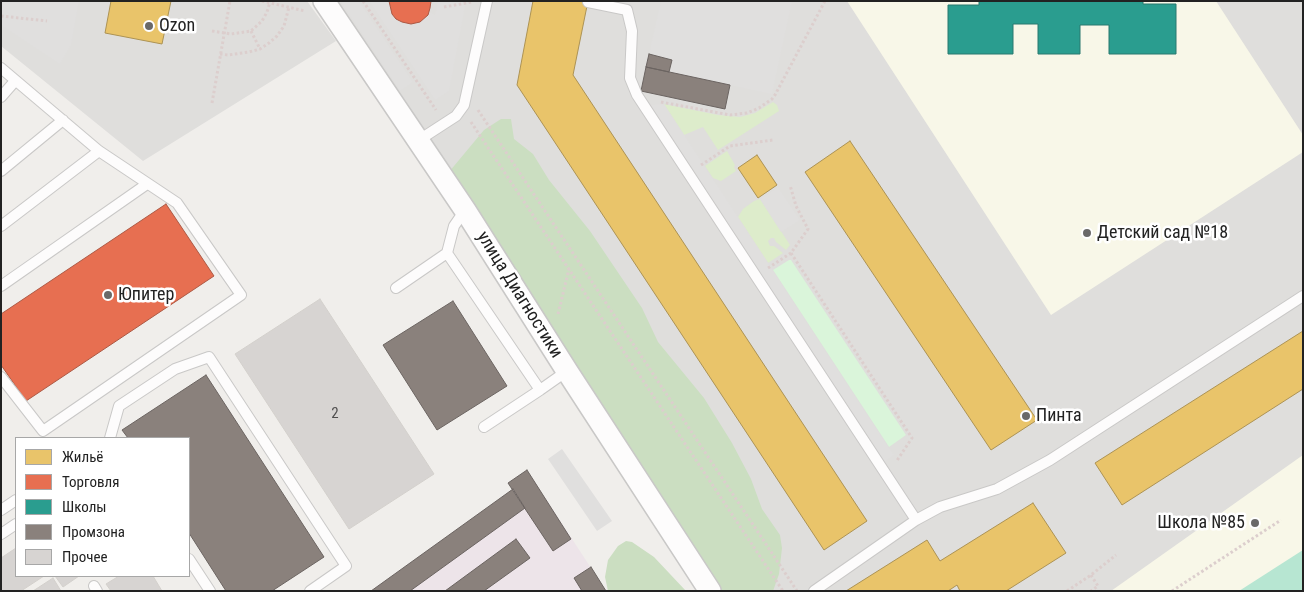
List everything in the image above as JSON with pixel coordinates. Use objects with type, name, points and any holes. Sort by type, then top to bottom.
[{"type":"street","name":"улица Диагностики","points":[[324,1],[466,210],[567,372],[710,591]]},
{"type":"lane","points":[[419,140],[456,116],[462,109],[487,1]]},
{"type":"lane","points":[[588,2],[627,10],[632,32],[630,78],[641,102],[916,520]]},
{"type":"lane","points":[[1,68],[99,151],[177,203],[241,295],[43,430],[1,377]]},
{"type":"lane","points":[[1,97],[15,80]]},
{"type":"lane","points":[[1,171],[63,120]]},
{"type":"lane","points":[[1,226],[99,151]]},
{"type":"lane","points":[[1,286],[146,184]]},
{"type":"lane","points":[[396,288],[447,253],[454,226],[466,210]]},
{"type":"lane","points":[[447,253],[540,390]]},
{"type":"lane","points":[[814,591],[916,520],[940,507],[997,489],[1050,460],[1303,296]]},
{"type":"lane","points":[[110,437],[119,406],[175,369],[209,358],[346,566],[310,591]]},
{"type":"lane","points":[[484,427],[567,372]]},
{"type":"lane","points":[[1,510],[15,501]]},
{"type":"lane","points":[[1,534],[15,525]]},
{"type":"lane","points":[[190,561],[210,591]]},
{"type":"path","points":[[212,103],[230,1]]},
{"type":"path","points":[[262,1],[337,18]]},
{"type":"path","points":[[363,1],[444,123]]},
{"type":"path","points":[[444,7],[475,1]]},
{"type":"path","points":[[641,102],[664,102],[730,115],[747,113],[758,108],[775,95],[824,1]]},
{"type":"path","points":[[212,31],[239,34],[251,31],[262,21],[270,2]]},
{"type":"path","points":[[220,54],[238,55],[260,49],[277,36],[284,26],[289,8]]},
{"type":"path","points":[[1,16],[47,22]]},
{"type":"path","points":[[251,31],[260,49]]},
{"type":"path","points":[[467,93],[797,591]]},
{"type":"path","points":[[462,109],[783,591]]},
{"type":"path","points":[[688,173],[730,146],[773,140]]},
{"type":"path","points":[[755,276],[791,253],[808,229],[796,206],[790,185]]},
{"type":"path","points":[[791,253],[912,438],[888,478]]},
{"type":"path","points":[[550,345],[569,269]]},
{"type":"path","points":[[1172,591],[1281,520]]},
{"type":"path","points":[[1067,591],[1116,555]]},
{"type":"path","points":[[1091,575],[1098,586],[1092,591]]},
{"type":"shaded area","points":[[1,1],[307,1],[336,41],[143,161],[1,46]]},
{"type":"shaded area","points":[[1,1],[79,1],[71,45],[60,64],[1,25]]},
{"type":"shaded area","points":[[332,1],[1303,1],[1303,591],[742,591],[402,98]]},
{"type":"shaded area","points":[[340,1],[359,1],[413,82],[400,91]]},
{"type":"shaded area","points":[[369,1],[389,1],[392,14],[396,19],[411,24],[428,15],[429,12],[435,15],[438,1],[466,1],[449,91],[435,100]]},
{"type":"shaded area","points":[[661,1],[792,1],[772,94],[669,72],[672,60],[649,54]]},
{"type":"shaded area","name":"Детский сад №18","points":[[847,1],[1216,1],[1303,135],[1303,152],[1051,315]]},
{"type":"shaded area","points":[[664,104],[894,455],[883,463],[647,105]]},
{"type":"shaded area","points":[[778,187],[800,220],[781,232],[760,199]]},
{"type":"shaded area","points":[[562,449],[612,521],[597,531],[548,459]]},
{"type":"shaded area","name":"Школа №85","points":[[1303,455],[1303,591],[1111,591]]},
{"type":"shaded area","points":[[527,470],[606,591],[371,591],[513,489],[508,483]]},
{"type":"green space","points":[[773,102],[777,105],[779,111],[718,150],[703,127],[684,135],[664,104],[718,115],[740,117],[755,113]]},
{"type":"green space","points":[[501,119],[511,119],[514,139],[533,154],[549,180],[590,231],[642,308],[658,342],[704,398],[732,443],[751,479],[762,509],[780,535],[782,548],[779,574],[773,591],[721,591],[449,172],[484,130]]},
{"type":"green space","points":[[727,151],[735,165],[736,171],[721,181],[713,178],[705,166]]},
{"type":"green space","points":[[760,199],[790,245],[786,250],[774,238],[771,238],[768,241],[770,246],[774,246],[783,253],[768,263],[738,217],[743,209]]},
{"type":"green space","points":[[791,260],[906,435],[889,447],[773,270]]},
{"type":"green space","points":[[626,541],[632,542],[654,557],[686,591],[608,591],[605,577],[608,560],[618,546]]},
{"type":"green space","points":[[1303,550],[1303,591],[1239,591]]},
{"type":"building: Жильё","points":[[111,1],[171,1],[162,44],[105,33]]},
{"type":"building: Жильё","points":[[533,1],[588,1],[573,75],[867,521],[824,550],[517,85]]},
{"type":"building: Жильё","points":[[850,141],[1037,420],[991,450],[805,172]]},
{"type":"building: Жильё","points":[[757,155],[777,185],[758,198],[738,168]]},
{"type":"building: Жильё","points":[[1303,331],[1303,389],[1122,505],[1095,463]]},
{"type":"building: Жильё","points":[[1033,503],[1066,553],[1006,591],[960,591],[957,585],[948,591],[846,591],[927,540],[940,561]]},
{"type":"building: Торговля","points":[[389,1],[431,1],[428,15],[420,22],[411,24],[396,19],[392,14]]},
{"type":"building: Торговля","name":"Юпитер","points":[[166,204],[214,276],[26,401],[1,365],[1,314]]},
{"type":"building: Школы","points":[[979,1],[1143,1],[1143,4],[1176,4],[1176,54],[1109,54],[1109,25],[1080,25],[1080,54],[1038,54],[1038,24],[1013,24],[1013,54],[948,54],[948,5],[979,5]]},
{"type":"building: Промзона","points":[[649,54],[672,60],[669,72],[646,67]]},
{"type":"building: Промзона","points":[[646,67],[730,85],[725,109],[641,91]]},
{"type":"building: Промзона","points":[[453,301],[507,386],[437,430],[383,345]]},
{"type":"building: Промзона","points":[[206,375],[324,557],[272,591],[226,591],[190,535],[190,437],[127,437],[122,430]]},
{"type":"building: Промзона","points":[[527,470],[571,539],[553,551],[508,483]]},
{"type":"building: Промзона","points":[[513,489],[525,508],[410,591],[371,591]]},
{"type":"building: Промзона","points":[[516,539],[530,558],[484,591],[445,591]]},
{"type":"building: Промзона","points":[[591,567],[606,591],[582,591],[574,578]]},
{"type":"building: Прочее","points":[[320,299],[434,474],[349,529],[235,354]]},
{"type":"building: Прочее","points":[[15,549],[15,577],[42,577],[21,591],[1,591],[1,558]]},
{"type":"building: Прочее","points":[[56,577],[78,577],[63,587]]},
{"type":"building: Прочее","points":[[117,577],[154,577],[162,591],[111,591],[106,584]]},
{"type":"building: Прочее","points":[[53,578],[61,591],[33,591]]},
{"type":"place","name":"Ozon","points":[[149,26]]},
{"type":"place","name":"Детский сад №18","points":[[1087,233]]},
{"type":"place","name":"Юпитер","points":[[108,295]]},
{"type":"place","name":"Пинта","points":[[1026,416]]},
{"type":"place","name":"Школа №85","points":[[1255,523]]}]
